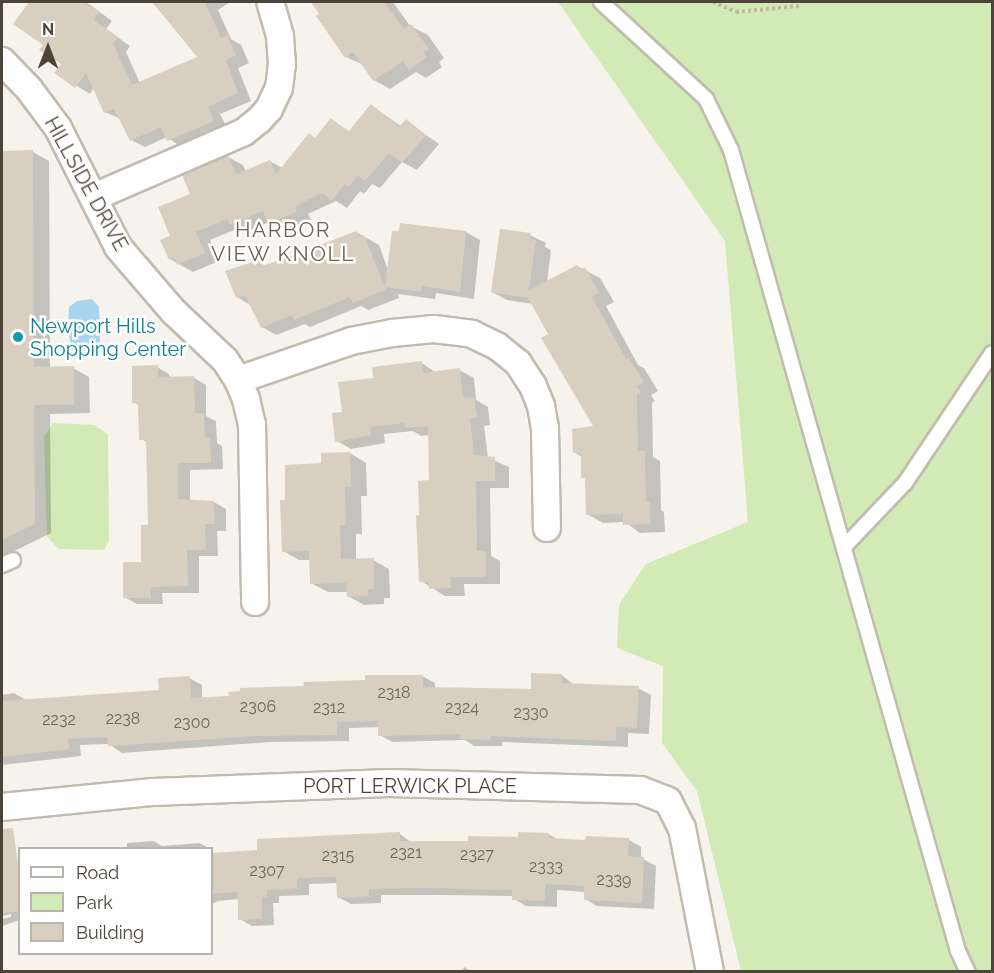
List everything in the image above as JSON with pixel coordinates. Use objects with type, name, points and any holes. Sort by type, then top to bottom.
[{"type":"street","points":[[94,197],[244,132],[269,109],[279,88],[282,65],[280,36],[270,2]]},
{"type":"street","name":"HILLSIDE DRIVE","points":[[2,62],[51,117],[69,146],[118,247],[174,312],[225,360],[238,380],[246,399],[252,424],[255,602]]},
{"type":"street","points":[[238,380],[351,341],[392,333],[451,329],[497,346],[518,363],[533,386],[542,406],[545,428],[547,528]]},
{"type":"street","name":"PORT LERWICK PLACE","points":[[2,807],[153,792],[377,783],[640,790],[668,801],[682,828],[710,972]]},
{"type":"lane","points":[[601,2],[706,99],[731,150],[957,951],[968,972]]},
{"type":"lane","points":[[844,547],[905,483],[993,353]]},
{"type":"path","points":[[713,2],[736,12],[800,6]]},
{"type":"green space","points":[[558,2],[992,2],[992,971],[741,971],[697,791],[662,743],[663,666],[617,648],[619,605],[646,564],[748,522],[725,241]]},
{"type":"green space","points":[[53,423],[94,425],[108,434],[109,541],[104,550],[59,549],[47,537],[44,437]]},
{"type":"water","points":[[92,299],[99,307],[100,343],[93,348],[77,349],[71,344],[68,332],[69,307],[77,301]]},
{"type":"building","points":[[29,2],[83,2],[99,12],[93,20],[118,37],[113,44],[132,85],[197,57],[153,2],[205,2],[221,38],[227,35],[236,55],[226,60],[238,93],[208,107],[214,121],[167,141],[161,127],[130,141],[114,109],[104,113],[86,73],[75,88],[54,73],[61,64],[39,50],[43,45],[13,24]]},
{"type":"building","points":[[311,2],[384,2],[404,29],[411,24],[429,49],[423,52],[427,57],[409,70],[403,61],[373,81],[353,52],[345,58],[316,16],[319,14]]},
{"type":"building","points":[[371,104],[399,127],[406,119],[426,135],[402,163],[389,153],[365,181],[358,176],[348,187],[345,184],[331,201],[322,193],[295,206],[297,212],[268,223],[263,211],[230,225],[227,219],[196,232],[205,253],[177,265],[174,257],[169,260],[160,240],[170,236],[158,207],[190,194],[182,175],[228,155],[236,174],[270,160],[276,174],[309,133],[315,138],[331,118],[348,132]]},
{"type":"building","name":"Newport Hills Shopping Center","points":[[33,150],[34,367],[74,366],[74,405],[34,405],[35,524],[2,540],[2,151]]},
{"type":"building","points":[[400,223],[466,231],[460,292],[422,286],[421,292],[385,287],[392,231],[399,231]]},
{"type":"building","points":[[500,229],[531,233],[530,239],[536,240],[529,290],[577,265],[580,270],[585,267],[599,293],[592,297],[626,359],[629,358],[644,382],[637,386],[641,392],[637,394],[638,451],[645,451],[646,502],[650,502],[650,524],[623,525],[623,514],[586,515],[585,478],[581,478],[581,453],[573,453],[572,429],[593,426],[541,338],[548,334],[528,298],[491,292]]},
{"type":"building","points":[[356,231],[359,237],[364,235],[386,290],[353,303],[350,297],[294,320],[292,315],[261,328],[245,295],[236,298],[225,271],[258,260],[261,266],[282,260]]},
{"type":"building","points":[[422,361],[423,373],[460,368],[463,398],[474,397],[477,417],[470,418],[474,455],[495,457],[495,481],[476,481],[477,551],[486,551],[486,577],[450,577],[451,588],[429,589],[428,582],[419,582],[416,515],[419,515],[418,481],[429,480],[428,426],[405,428],[404,423],[370,427],[371,435],[335,442],[332,413],[342,412],[338,382],[373,378],[372,367]]},
{"type":"building","points":[[158,365],[158,377],[194,376],[195,413],[204,413],[205,438],[210,438],[211,463],[178,463],[178,499],[214,501],[215,524],[205,524],[206,550],[187,550],[188,586],[151,587],[151,598],[123,598],[123,562],[141,562],[141,525],[148,525],[146,440],[139,440],[138,403],[132,403],[132,366]]},
{"type":"building","points":[[350,452],[351,487],[345,487],[346,525],[340,525],[341,559],[374,558],[374,589],[368,589],[368,596],[347,597],[346,583],[310,584],[309,551],[282,552],[280,500],[285,500],[285,465],[321,463],[321,453]]},
{"type":"building","points":[[531,673],[562,674],[562,683],[639,686],[637,728],[616,727],[616,741],[491,736],[490,740],[460,739],[460,734],[378,736],[378,721],[337,722],[337,735],[257,736],[108,746],[107,737],[68,739],[69,749],[2,757],[2,701],[159,690],[158,678],[190,676],[191,698],[229,696],[228,692],[240,691],[240,688],[304,686],[303,682],[365,680],[365,675],[423,675],[423,687],[531,689]]},
{"type":"building","points":[[13,828],[18,864],[18,911],[2,913],[2,829]]},
{"type":"building","points":[[400,832],[400,841],[468,841],[468,836],[518,837],[518,832],[549,833],[549,838],[585,840],[586,836],[629,838],[628,856],[644,857],[642,903],[584,900],[584,886],[545,884],[545,901],[512,900],[512,890],[429,888],[369,889],[369,897],[337,898],[336,877],[297,878],[297,889],[267,890],[267,897],[262,897],[262,919],[238,920],[238,892],[213,894],[213,853],[257,850],[257,839]]},
{"type":"place","name":"Newport Hills Shopping Center","points":[[18,337]]},
{"type":"district","name":"HARBOR VIEW KNOLL","points":[[283,242]]}]
